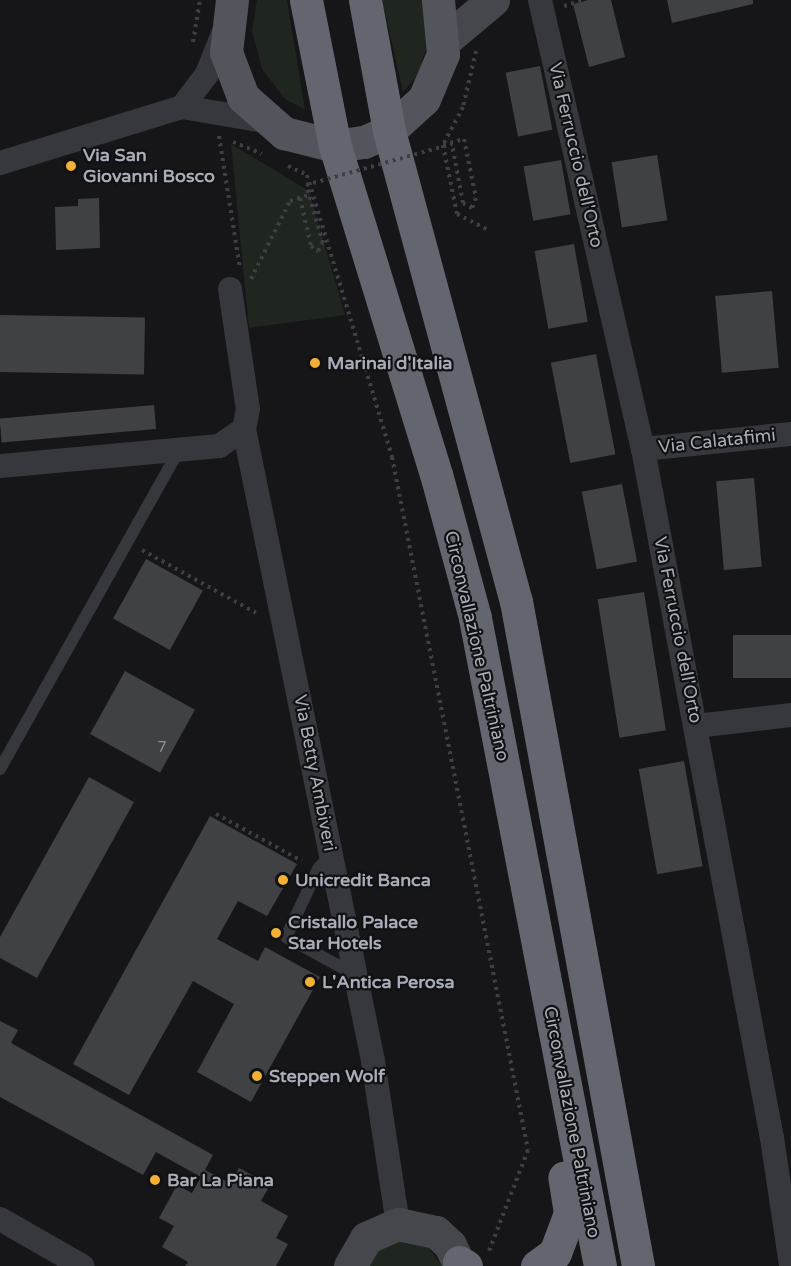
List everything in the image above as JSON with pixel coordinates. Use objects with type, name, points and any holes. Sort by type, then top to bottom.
[{"type":"highway","name":"Circonvallazione Paltriniano","points":[[306,0],[335,146],[436,474],[487,681],[600,1266]]},
{"type":"highway","points":[[365,0],[389,131],[516,601],[638,1266]]},
{"type":"highway","points":[[487,681],[476,718],[570,1213],[555,1253],[537,1266]]},
{"type":"main road","points":[[229,13],[234,78],[265,121],[295,138],[335,146],[364,142],[389,131],[409,116],[431,88],[444,41],[438,0]]},
{"type":"main road","points":[[444,41],[493,0]]},
{"type":"main road","points":[[350,1266],[366,1238],[398,1224],[436,1232],[469,1263]]},
{"type":"street","name":"Via Ferruccio dell'Orto","points":[[542,7],[643,449],[696,726],[781,1137],[791,1265]]},
{"type":"street","points":[[182,107],[207,74],[229,13]]},
{"type":"street","points":[[0,163],[182,107],[265,121]]},
{"type":"street","name":"Via Betty Ambiveri","points":[[240,284],[248,409],[244,429],[324,862],[354,974],[398,1224]]},
{"type":"street","points":[[0,466],[219,446],[244,429]]},
{"type":"street","name":"Via Calatafimi","points":[[643,449],[791,434]]},
{"type":"street","points":[[696,726],[791,715]]},
{"type":"street","points":[[0,1219],[82,1266]]},
{"type":"lane","points":[[0,769],[179,450]]},
{"type":"lane","points":[[324,862],[286,937],[354,974]]},
{"type":"path","points":[[542,7],[584,0]]},
{"type":"path","points":[[478,44],[463,107],[443,145],[457,214],[486,229]]},
{"type":"path","points":[[240,284],[219,135],[269,157]]},
{"type":"path","points":[[300,198],[311,246],[318,251],[323,243],[306,185],[452,144],[464,203],[472,208],[476,198],[464,139],[443,145]]},
{"type":"path","points":[[279,162],[307,175],[392,457],[528,1150],[488,1250],[469,1263]]},
{"type":"path","points":[[240,284],[290,201],[313,194]]},
{"type":"path","points":[[128,542],[242,602],[266,621]]},
{"type":"path","points":[[216,814],[324,862]]},
{"type":"shaded area","points":[[257,0],[287,0],[305,110],[285,99],[262,69],[252,31]]},
{"type":"shaded area","points":[[382,0],[423,0],[426,49],[418,75],[403,92]]},
{"type":"shaded area","points":[[231,144],[309,191],[345,315],[249,328]]},
{"type":"shaded area","points":[[400,1239],[427,1246],[442,1266],[365,1266],[374,1251]]},
{"type":"building","points":[[588,0],[611,0],[625,57],[589,67],[573,4]]},
{"type":"building","points":[[667,0],[753,0],[753,4],[672,23]]},
{"type":"building","points":[[540,66],[552,130],[518,136],[506,73]]},
{"type":"building","points":[[657,155],[667,220],[622,227],[612,162]]},
{"type":"building","points":[[561,160],[571,214],[533,221],[524,167]]},
{"type":"building","points":[[99,198],[100,248],[56,250],[55,207],[78,206],[78,199]]},
{"type":"building","points":[[574,244],[588,322],[548,329],[535,251]]},
{"type":"building","points":[[772,291],[779,368],[722,373],[715,296]]},
{"type":"building","points":[[0,315],[145,318],[144,375],[0,372]]},
{"type":"building","points":[[596,354],[615,454],[570,463],[551,363]]},
{"type":"building","points":[[154,405],[156,429],[2,442],[0,418]]},
{"type":"building","points":[[754,478],[762,567],[724,570],[716,481]]},
{"type":"building","points":[[622,484],[637,562],[597,569],[582,492]]},
{"type":"building","points":[[146,559],[203,591],[170,650],[113,618]]},
{"type":"building","points":[[644,592],[666,730],[619,738],[598,599]]},
{"type":"building","points":[[733,635],[791,635],[791,678],[733,678]]},
{"type":"building","points":[[125,671],[195,710],[160,773],[90,734]]},
{"type":"building","points":[[684,761],[703,866],[657,874],[639,769]]},
{"type":"building","points":[[89,777],[134,802],[37,978],[0,958],[0,937]]},
{"type":"building","points":[[210,816],[297,864],[267,916],[238,901],[217,939],[258,961],[265,947],[320,977],[251,1102],[197,1072],[234,1004],[193,981],[129,1095],[73,1064]]},
{"type":"building","points":[[0,1021],[18,1030],[11,1043],[213,1155],[205,1170],[231,1184],[239,1168],[270,1185],[261,1201],[288,1216],[276,1238],[288,1244],[276,1266],[185,1266],[188,1262],[162,1247],[174,1226],[159,1218],[177,1185],[192,1193],[201,1177],[156,1152],[143,1175],[0,1097]]},
{"type":"place","name":"Via San Giovanni Bosco","points":[[71,166]]},
{"type":"place","name":"Marinai d'Italia","points":[[315,363]]},
{"type":"place","name":"Unicredit Banca","points":[[283,880]]},
{"type":"place","name":"Cristallo Palace Star Hotels","points":[[276,933]]},
{"type":"place","name":"L'Antica Perosa","points":[[310,982]]},
{"type":"place","name":"Steppen Wolf","points":[[257,1076]]},
{"type":"place","name":"Bar La Piana","points":[[155,1180]]}]
